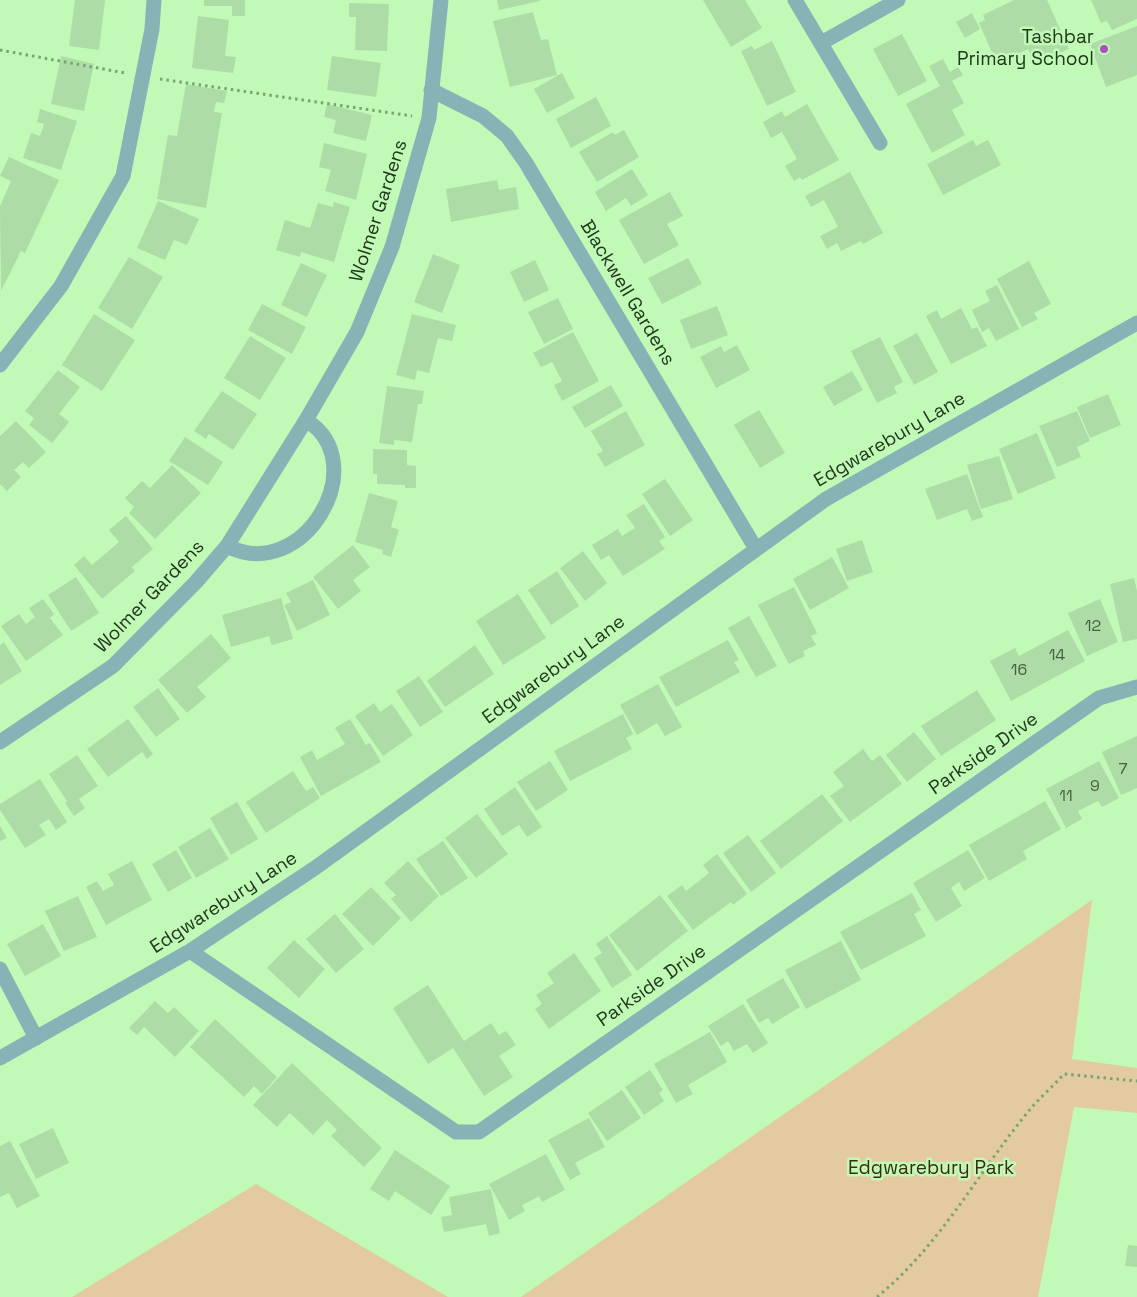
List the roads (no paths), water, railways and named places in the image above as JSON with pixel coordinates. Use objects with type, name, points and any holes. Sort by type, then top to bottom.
[{"type":"street","points":[[0,364],[61,286],[123,176],[152,30],[154,0]]},
{"type":"street","name":"Wolmer Gardens","points":[[0,742],[113,666],[196,582],[227,546],[306,420],[357,332],[392,247],[430,118],[431,90],[442,0]]},
{"type":"street","points":[[795,0],[880,143]]},
{"type":"street","points":[[821,43],[898,0]]},
{"type":"street","name":"Blackwell Gardens","points":[[431,90],[483,116],[507,136],[517,150],[756,549]]},
{"type":"street","name":"Edgwarebury Lane","points":[[0,1058],[190,951],[315,868],[826,499],[1137,323]]},
{"type":"street","name":"Wolmer Gardens","points":[[227,546],[240,553],[254,555],[279,551],[300,538],[324,512],[333,473],[332,454],[328,440],[318,428],[306,420]]},
{"type":"street","name":"Parkside Drive","points":[[190,951],[456,1132],[478,1132],[1099,698],[1137,687]]},
{"type":"street","points":[[0,969],[36,1038]]},
{"type":"place","name":"Tashbar Primary School","points":[[1104,49]]},
{"type":"park label","name":"Edgwarebury Park","points":[[931,1169]]}]
